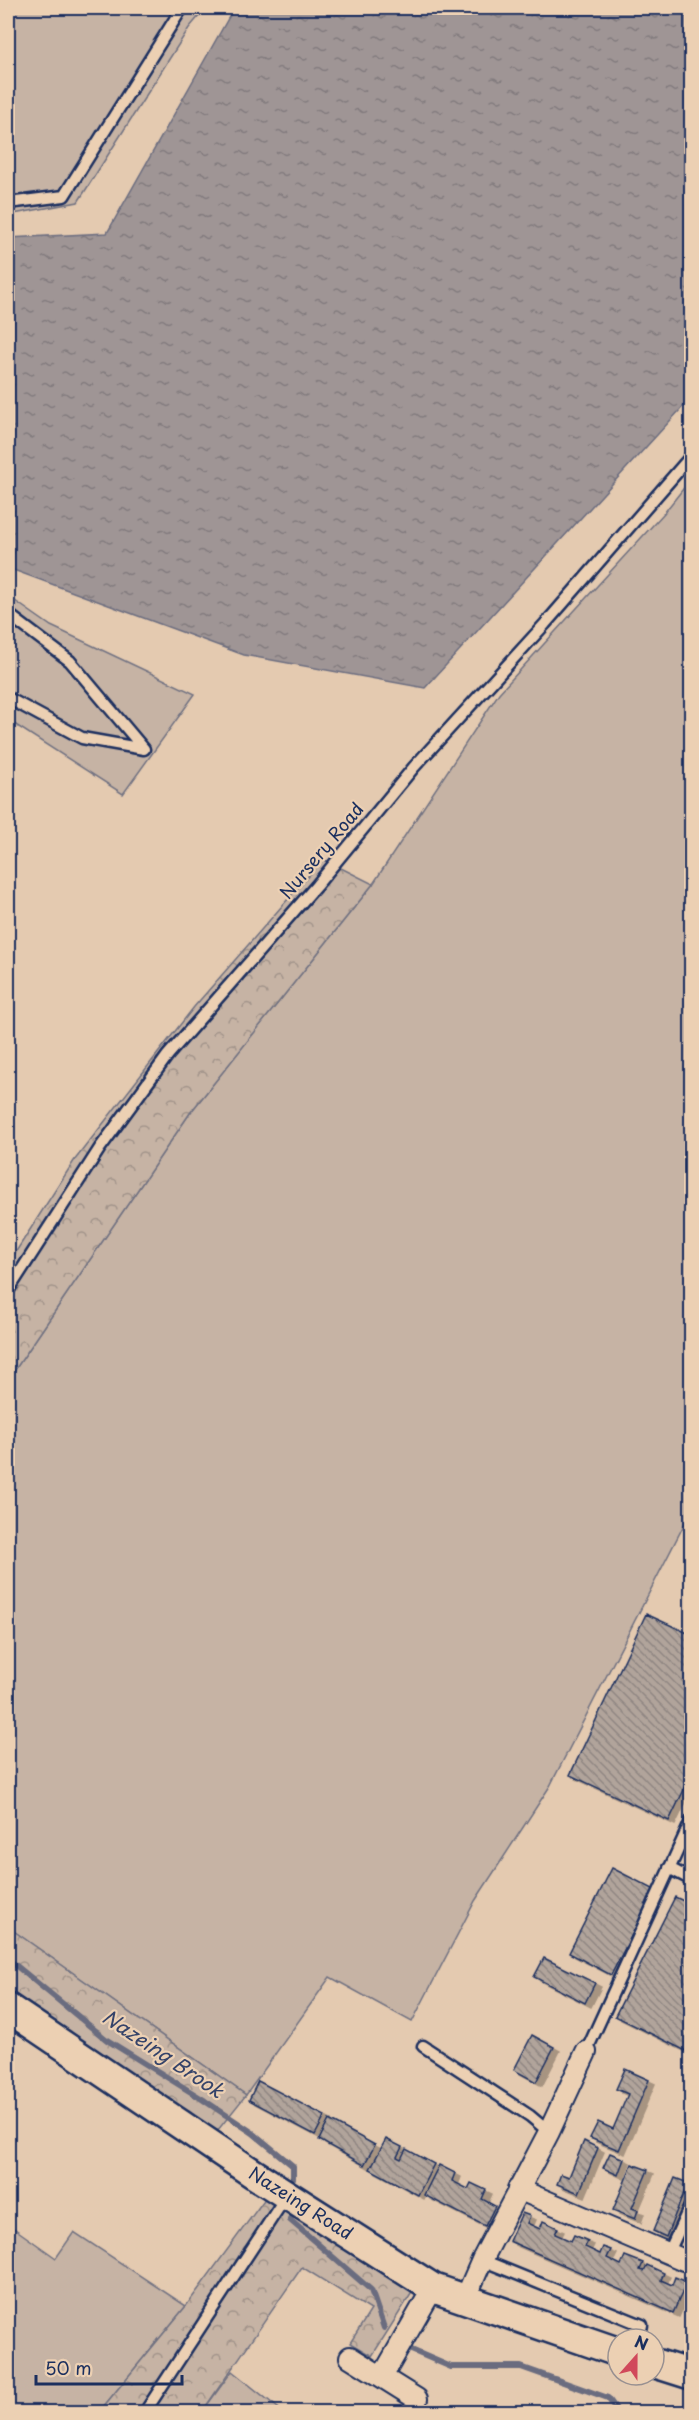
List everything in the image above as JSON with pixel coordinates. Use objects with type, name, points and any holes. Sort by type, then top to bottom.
[{"type":"main road","name":"Nazeing Road","points":[[8,2008],[287,2195],[433,2288],[606,2348]]},
{"type":"main road","points":[[666,2367],[692,2375]]},
{"type":"street","points":[[465,2299],[482,2260],[549,2132],[586,2052]]},
{"type":"street","points":[[518,2189],[676,2257]]},
{"type":"street","points":[[382,2377],[433,2288]]},
{"type":"street","points":[[350,2357],[417,2399]]},
{"type":"lane","points":[[8,203],[64,196],[182,8]]},
{"type":"lane","name":"Nursery Road","points":[[8,1291],[99,1148],[168,1055],[316,886],[414,767],[544,624],[692,455]]},
{"type":"lane","points":[[8,614],[70,661],[144,749],[82,738],[8,698]]},
{"type":"lane","points":[[586,2052],[692,1820]]},
{"type":"lane","points":[[669,1868],[692,1880]]},
{"type":"lane","points":[[423,2046],[531,2116],[549,2132]]},
{"type":"lane","points":[[145,2412],[287,2195]]},
{"type":"lane","points":[[676,2257],[692,2202]]},
{"type":"lane","points":[[482,2260],[642,2325],[642,2327]]},
{"type":"green space","points":[[8,8],[206,8],[189,28],[78,202],[8,215]]},
{"type":"green space","points":[[691,479],[691,1511],[550,1786],[475,1901],[412,2022],[330,1977],[246,2095],[8,1927],[8,1380],[190,1113],[373,884],[499,693],[664,513]]},
{"type":"green space","points":[[8,596],[51,626],[195,694],[123,794],[8,720]]},
{"type":"green space","points":[[323,859],[373,884],[190,1113],[8,1380],[8,1264],[74,1161],[194,1007]]},
{"type":"green space","points":[[8,1927],[246,2095],[202,2150],[8,2020]]},
{"type":"green space","points":[[269,2193],[413,2291],[372,2356],[350,2343],[371,2310],[302,2267],[202,2412],[99,2412],[186,2306]]},
{"type":"green space","points":[[8,2224],[56,2258],[74,2232],[186,2306],[99,2412],[8,2412]]},
{"type":"green space","points":[[232,2371],[283,2412],[202,2412]]},
{"type":"water","points":[[234,8],[691,8],[691,398],[425,688],[244,655],[8,568],[8,238],[107,233]]},
{"type":"building","points":[[646,1614],[692,1635],[692,1773],[669,1821],[570,1775]]},
{"type":"building","points":[[612,1868],[655,1890],[611,1975],[569,1953]]},
{"type":"building","points":[[675,1897],[692,1905],[692,2054],[615,2016]]},
{"type":"building","points":[[544,1958],[595,1983],[585,2003],[534,1977]]},
{"type":"building","points":[[532,2035],[554,2047],[536,2082],[514,2070]]},
{"type":"building","points":[[625,2069],[649,2080],[619,2150],[590,2138],[598,2122],[613,2129],[628,2094],[616,2089]]},
{"type":"building","points":[[258,2081],[325,2116],[315,2135],[249,2100]]},
{"type":"building","points":[[329,2120],[375,2145],[364,2165],[319,2140]]},
{"type":"building","points":[[386,2139],[402,2147],[397,2157],[401,2159],[406,2149],[434,2164],[418,2195],[370,2169]]},
{"type":"building","points":[[584,2141],[598,2148],[579,2193],[557,2184],[561,2174],[569,2177]]},
{"type":"building","points":[[610,2153],[624,2159],[618,2175],[603,2168]]},
{"type":"building","points":[[632,2164],[648,2170],[632,2208],[638,2210],[635,2219],[613,2210]]},
{"type":"building","points":[[439,2165],[455,2173],[452,2181],[468,2189],[471,2183],[486,2190],[482,2199],[495,2206],[485,2226],[424,2195]]},
{"type":"building","points":[[675,2178],[688,2183],[666,2237],[653,2231]]},
{"type":"building","points":[[522,2213],[530,2216],[527,2223],[540,2229],[543,2221],[558,2228],[555,2234],[571,2241],[574,2235],[588,2241],[585,2247],[600,2254],[603,2247],[611,2250],[607,2258],[621,2265],[625,2256],[643,2263],[640,2270],[644,2271],[647,2265],[664,2273],[661,2280],[672,2285],[675,2277],[687,2282],[673,2313],[509,2241]]},
{"type":"building","points":[[692,2228],[692,2249],[684,2246]]},
{"type":"waterway","name":"Nazeing Brook","points":[[8,1959],[107,2040],[253,2133],[293,2166],[293,2178]]},
{"type":"waterway","name":"Nazeing Brook","points":[[291,2217],[290,2220],[371,2290],[384,2328]]},
{"type":"waterway","name":"Nazeing Brook","points":[[409,2349],[451,2367],[521,2367],[608,2398],[618,2412]]}]
